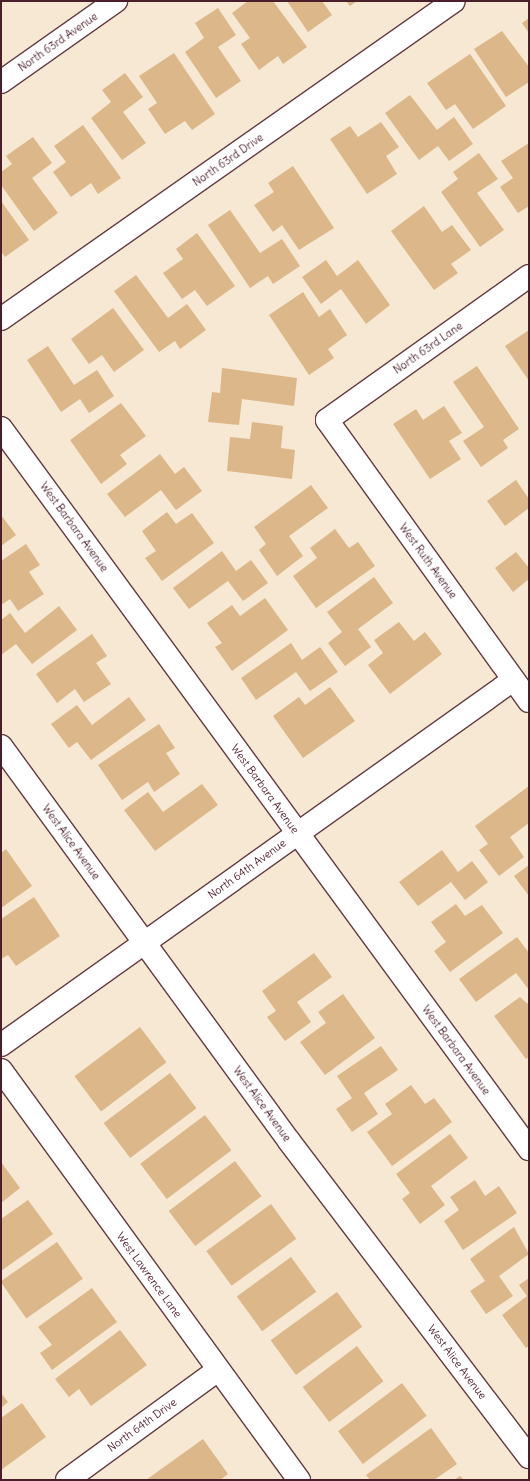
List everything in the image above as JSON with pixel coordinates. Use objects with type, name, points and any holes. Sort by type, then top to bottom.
[{"type":"street","name":"North 63rd Avenue","points":[[1,82],[116,1]]},
{"type":"street","name":"North 63rd Drive","points":[[1,319],[454,1]]},
{"type":"street","name":"North 63rd Lane","points":[[326,420],[529,276]]},
{"type":"street","name":"West Ruth Avenue","points":[[326,420],[529,701]]},
{"type":"street","name":"West Barbara Avenue","points":[[1,428],[529,1149]]},
{"type":"street","name":"North 64th Avenue","points":[[1,1045],[513,680]]},
{"type":"street","name":"West Alice Avenue","points":[[1,746],[289,1142],[529,1457]]},
{"type":"street","name":"West Lawrence Lane","points":[[1,1070],[299,1480]]},
{"type":"street","name":"North 64th Drive","points":[[66,1480],[218,1370]]},
{"type":"building","points":[[248,1],[273,1],[307,47],[283,64],[278,56],[259,70],[241,44],[250,38],[232,13]]},
{"type":"building","points":[[287,1],[322,1],[332,15],[308,32]]},
{"type":"building","points":[[346,1],[357,1],[350,6]]},
{"type":"building","points":[[218,8],[236,35],[218,47],[241,81],[216,98],[185,52],[204,38],[195,23]]},
{"type":"building","points":[[529,18],[529,33],[522,23]]},
{"type":"building","points":[[502,31],[529,67],[529,82],[506,97],[474,49]]},
{"type":"building","points":[[174,53],[215,114],[192,130],[185,121],[165,134],[148,109],[157,103],[139,76]]},
{"type":"building","points":[[470,54],[506,106],[473,129],[455,104],[446,110],[427,83]]},
{"type":"building","points":[[125,73],[143,97],[123,112],[146,143],[122,160],[91,118],[111,102],[102,90]]},
{"type":"building","points":[[410,95],[437,130],[454,117],[473,144],[449,161],[438,146],[419,160],[385,113]]},
{"type":"building","points":[[381,122],[399,147],[386,156],[397,174],[367,194],[330,139],[350,126],[358,137]]},
{"type":"building","points":[[83,125],[121,178],[98,194],[91,183],[71,197],[53,172],[66,162],[54,146]]},
{"type":"building","points":[[33,137],[52,163],[32,178],[58,213],[34,231],[1,185],[1,172],[12,164],[6,156]]},
{"type":"building","points":[[529,143],[529,206],[518,213],[500,187],[513,178],[501,161]]},
{"type":"building","points":[[479,153],[498,179],[477,193],[504,230],[480,247],[441,192],[458,179],[453,172]]},
{"type":"building","points":[[293,166],[334,228],[299,250],[282,225],[273,232],[254,205],[274,192],[268,183]]},
{"type":"building","points":[[1,201],[29,240],[5,257],[1,251]]},
{"type":"building","points":[[424,206],[442,232],[452,225],[471,250],[451,264],[458,273],[434,290],[391,231]]},
{"type":"building","points":[[230,210],[260,253],[282,239],[300,266],[273,284],[268,276],[250,288],[208,225]]},
{"type":"building","points":[[197,233],[235,286],[207,306],[195,290],[182,299],[163,273],[183,259],[176,249]]},
{"type":"building","points":[[326,260],[337,276],[358,260],[390,305],[366,324],[341,289],[321,304],[302,277]]},
{"type":"building","points":[[136,275],[168,318],[187,304],[206,330],[180,349],[175,341],[159,352],[114,291]]},
{"type":"building","points":[[303,292],[319,317],[330,309],[347,335],[328,349],[334,358],[309,375],[269,315]]},
{"type":"building","points":[[113,308],[144,350],[114,372],[102,355],[89,364],[71,339]]},
{"type":"building","points":[[529,330],[529,381],[505,346]]},
{"type":"building","points":[[48,346],[74,385],[97,370],[114,396],[89,413],[80,399],[61,412],[27,360]]},
{"type":"building","points":[[477,366],[519,429],[503,440],[508,448],[481,467],[463,441],[484,427],[453,382]]},
{"type":"building","points":[[222,368],[297,378],[294,406],[242,399],[239,425],[208,422],[212,392],[220,393]]},
{"type":"building","points":[[121,403],[146,436],[120,455],[127,464],[101,484],[70,440]]},
{"type":"building","points":[[444,406],[462,433],[449,441],[461,459],[430,479],[393,424],[416,409],[423,420]]},
{"type":"building","points":[[252,422],[283,426],[281,448],[295,450],[292,479],[227,471],[230,437],[250,439]]},
{"type":"building","points":[[160,454],[175,474],[184,467],[202,491],[176,510],[161,490],[125,517],[107,494]]},
{"type":"building","points":[[516,480],[529,499],[529,508],[505,526],[487,501]]},
{"type":"building","points":[[311,485],[328,508],[289,536],[303,556],[277,576],[259,550],[266,544],[254,527]]},
{"type":"building","points":[[167,512],[176,524],[192,513],[214,543],[162,581],[145,558],[156,551],[142,531]]},
{"type":"building","points":[[1,515],[16,535],[1,546]]},
{"type":"building","points":[[335,529],[349,548],[358,542],[375,566],[316,608],[293,576],[317,558],[310,548]]},
{"type":"building","points":[[26,544],[40,565],[29,572],[44,594],[18,611],[10,599],[1,605],[1,561]]},
{"type":"building","points":[[222,551],[236,571],[251,560],[268,583],[243,601],[228,581],[189,609],[173,588]]},
{"type":"building","points":[[516,552],[529,568],[529,579],[513,592],[495,568]]},
{"type":"building","points":[[374,577],[393,603],[358,629],[371,647],[345,666],[328,643],[342,632],[327,612]]},
{"type":"building","points":[[265,598],[288,630],[232,671],[215,647],[222,643],[207,623],[232,605],[240,616]]},
{"type":"building","points":[[59,606],[77,630],[32,664],[16,644],[1,655],[1,620],[10,613],[25,633]]},
{"type":"building","points":[[399,622],[414,641],[425,632],[442,654],[390,694],[368,665],[383,653],[374,640]]},
{"type":"building","points":[[92,634],[107,656],[96,663],[111,684],[84,702],[75,689],[57,703],[36,674]]},
{"type":"building","points":[[291,643],[302,660],[320,647],[338,672],[310,691],[296,672],[256,700],[241,678]]},
{"type":"building","points":[[330,687],[355,721],[303,758],[273,716],[299,697],[305,705]]},
{"type":"building","points":[[129,697],[146,720],[91,760],[77,742],[69,748],[51,724],[77,705],[92,725]]},
{"type":"building","points":[[159,724],[175,748],[166,753],[180,774],[154,792],[148,782],[122,800],[98,765]]},
{"type":"building","points":[[202,784],[218,805],[155,851],[124,810],[148,792],[163,812]]},
{"type":"building","points":[[529,786],[529,823],[510,837],[524,857],[499,876],[479,850],[488,844],[475,826]]},
{"type":"building","points":[[6,849],[32,886],[1,908],[1,853]]},
{"type":"building","points":[[442,850],[458,872],[472,861],[488,882],[465,900],[451,882],[418,906],[399,882]]},
{"type":"building","points":[[529,865],[529,896],[514,876]]},
{"type":"building","points":[[34,897],[60,936],[16,966],[8,955],[1,959],[1,919]]},
{"type":"building","points":[[456,904],[465,916],[482,905],[503,933],[450,972],[434,951],[446,942],[431,922]]},
{"type":"building","points":[[517,937],[529,953],[529,990],[516,973],[476,1002],[459,979]]},
{"type":"building","points":[[314,953],[332,977],[297,1002],[311,1022],[285,1041],[267,1017],[276,1011],[262,991]]},
{"type":"building","points":[[343,994],[375,1038],[325,1075],[300,1042],[326,1023],[318,1012]]},
{"type":"building","points":[[520,997],[529,1005],[529,1057],[526,1059],[494,1016]]},
{"type":"building","points":[[140,1027],[166,1062],[101,1111],[75,1076]]},
{"type":"building","points":[[381,1046],[398,1070],[364,1093],[378,1114],[352,1132],[336,1109],[352,1098],[337,1076]]},
{"type":"building","points":[[170,1073],[196,1108],[130,1158],[104,1123]]},
{"type":"building","points":[[411,1085],[425,1104],[434,1098],[452,1122],[392,1166],[367,1132],[392,1114],[385,1104]]},
{"type":"building","points":[[205,1115],[231,1150],[167,1199],[140,1164]]},
{"type":"building","points":[[450,1134],[468,1158],[431,1186],[445,1205],[420,1224],[402,1199],[410,1193],[396,1174]]},
{"type":"building","points":[[235,1161],[261,1196],[195,1246],[169,1211]]},
{"type":"building","points":[[1,1162],[20,1188],[1,1203]]},
{"type":"building","points":[[475,1180],[485,1196],[499,1186],[517,1213],[463,1250],[444,1221],[459,1210],[450,1197]]},
{"type":"building","points":[[28,1200],[53,1234],[1,1271],[1,1219]]},
{"type":"building","points":[[271,1204],[296,1239],[232,1286],[206,1251]]},
{"type":"building","points":[[514,1227],[529,1254],[499,1276],[513,1296],[486,1314],[470,1291],[485,1281],[470,1259]]},
{"type":"building","points":[[57,1242],[83,1279],[26,1318],[1,1281]]},
{"type":"building","points":[[291,1257],[316,1292],[262,1331],[237,1296]]},
{"type":"building","points":[[529,1278],[529,1346],[526,1348],[502,1315],[527,1296],[519,1285]]},
{"type":"building","points":[[92,1288],[117,1322],[52,1370],[40,1353],[52,1345],[38,1327]]},
{"type":"building","points":[[337,1292],[362,1327],[296,1375],[271,1340]]},
{"type":"building","points":[[120,1330],[147,1365],[91,1406],[79,1389],[69,1397],[55,1379]]},
{"type":"building","points":[[357,1346],[383,1381],[329,1422],[303,1387]]},
{"type":"building","points":[[402,1383],[427,1416],[363,1464],[338,1431]]},
{"type":"building","points":[[1,1393],[8,1402],[1,1408]]},
{"type":"building","points":[[22,1403],[46,1437],[1,1470],[1,1418]]},
{"type":"building","points":[[431,1428],[457,1464],[434,1480],[370,1480],[366,1475]]},
{"type":"building","points":[[203,1439],[228,1474],[220,1480],[146,1480]]},
{"type":"building","points":[[460,1476],[464,1480],[454,1480]]}]
